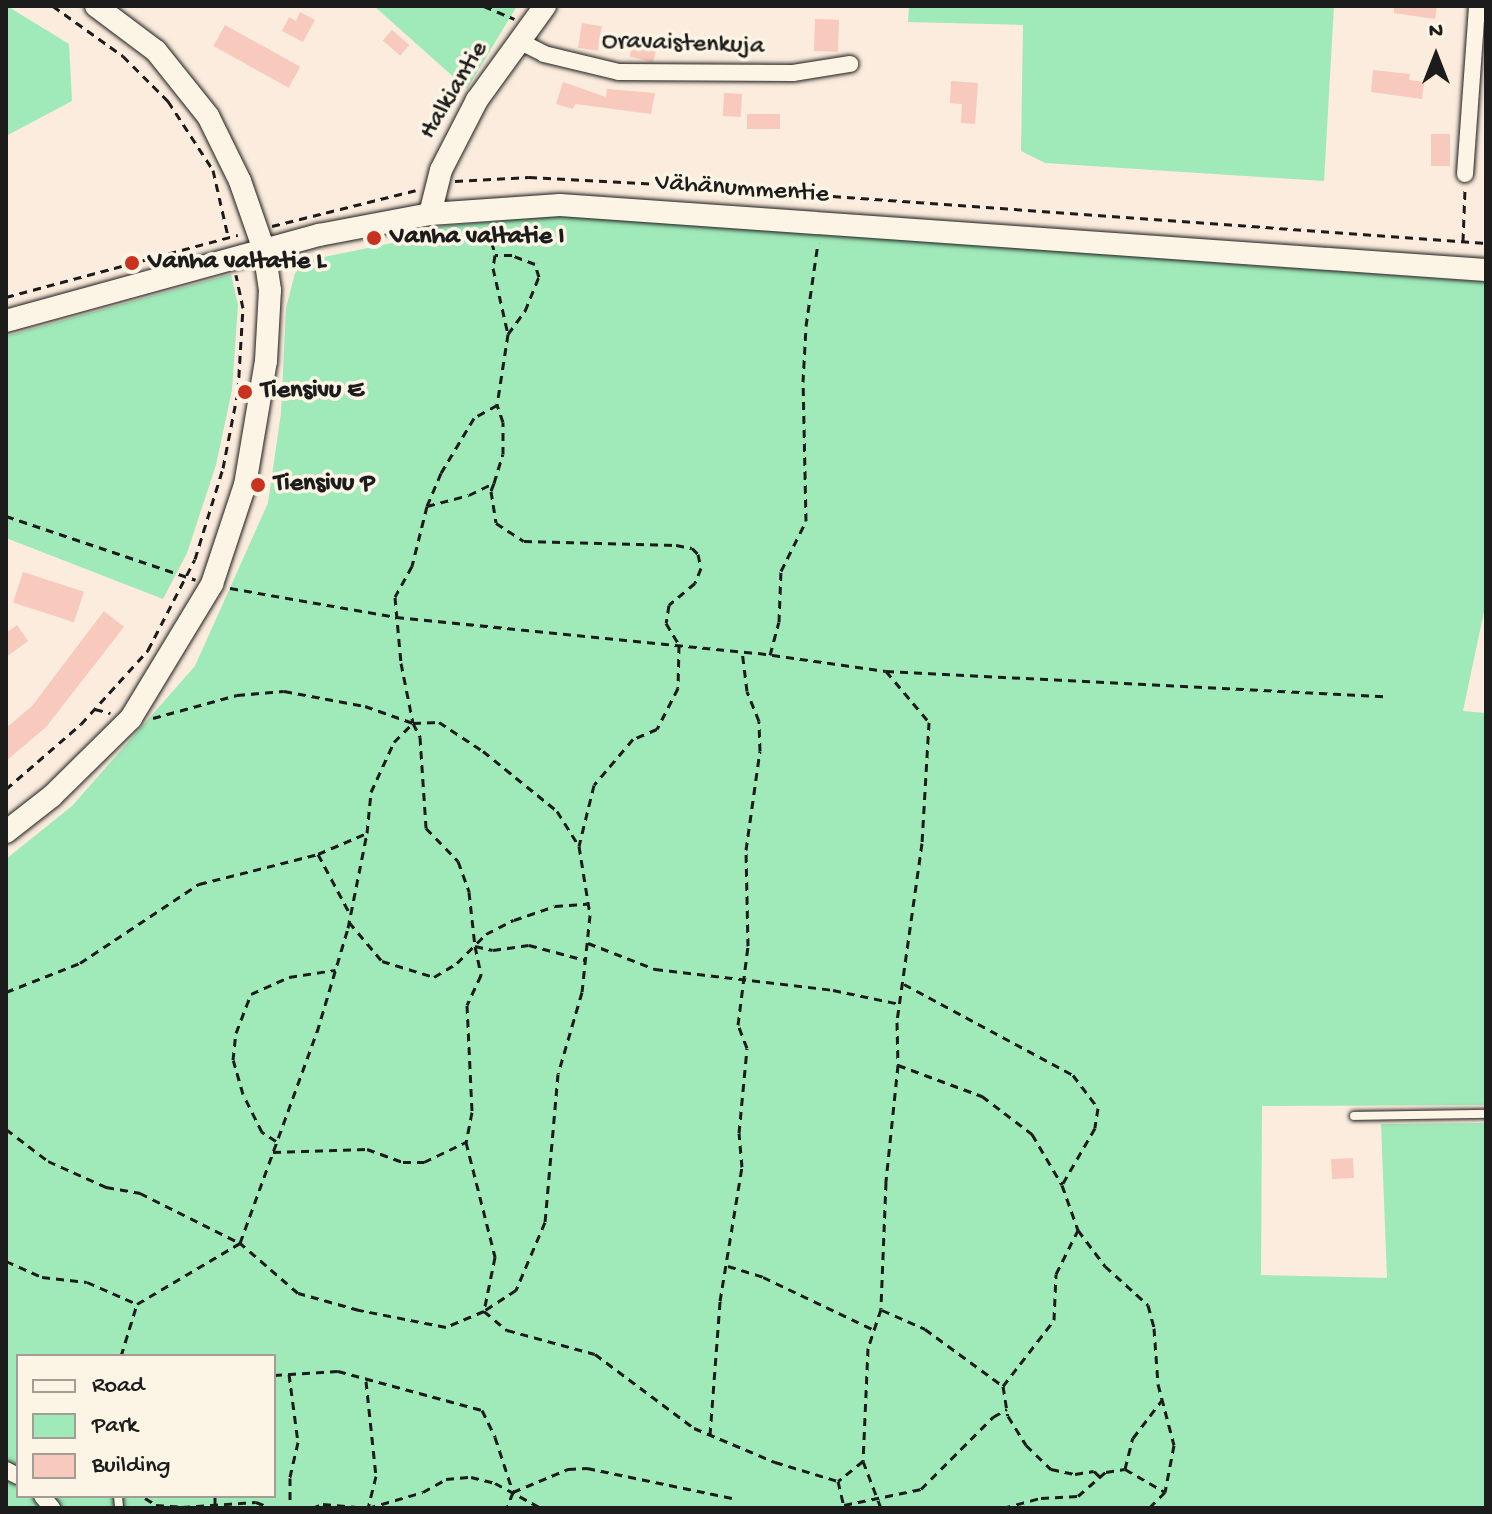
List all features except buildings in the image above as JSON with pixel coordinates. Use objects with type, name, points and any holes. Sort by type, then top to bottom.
[{"type":"main road","points":[[6,832],[52,796],[131,718],[212,584],[245,485],[266,361],[270,290],[264,250],[240,181],[208,116],[156,51],[96,6]]},
{"type":"main road","name":"Halkiantie","points":[[430,214],[441,170],[477,100],[545,6]]},
{"type":"main road","name":"Vähänummentie","points":[[6,321],[232,258],[430,214],[560,205],[1486,270]]},
{"type":"street","points":[[1465,174],[1477,6]]},
{"type":"street","name":"Oravaistenkuja","points":[[524,32],[544,54],[619,72],[793,73],[850,64]]},
{"type":"lane","points":[[1354,1116],[1486,1114]]},
{"type":"path","points":[[6,789],[95,709],[148,650],[186,578],[195,559],[223,468],[238,391],[243,308],[213,170],[168,101],[123,56],[53,6]]},
{"type":"path","points":[[484,6],[524,32]]},
{"type":"path","points":[[1463,241],[1465,174]]},
{"type":"path","points":[[6,1129],[48,1161],[106,1187],[140,1193],[240,1243],[298,1293],[359,1310],[446,1327],[484,1311],[516,1290],[545,1222],[558,1074],[582,992],[588,904],[579,846],[594,785],[633,739],[657,729],[678,688],[679,645],[666,623],[669,605],[695,583],[701,568],[698,554],[692,548],[524,541],[496,523],[491,491],[503,454],[503,422],[497,405],[508,334],[493,268],[495,255],[482,208]]},
{"type":"path","points":[[770,655],[779,622],[781,571],[806,521],[806,326],[822,223]]},
{"type":"path","points":[[495,255],[512,255],[535,264],[539,277],[525,311],[508,334]]},
{"type":"path","points":[[484,1311],[495,1257],[466,1142],[472,1112],[467,1005],[481,975],[469,892],[458,861],[426,828],[420,737],[413,723],[395,597],[412,566],[427,506],[441,473],[474,418],[497,405]]},
{"type":"path","points":[[427,506],[469,495],[494,483]]},
{"type":"path","points":[[6,516],[186,578],[396,617],[742,651],[886,671],[1384,696]]},
{"type":"path","points":[[710,1435],[711,1383],[739,1195],[739,1133],[747,1075],[747,1048],[738,1025],[748,946],[746,850],[760,751],[759,721],[747,691],[742,651]]},
{"type":"path","points":[[881,1508],[863,1461],[868,1348],[881,1309],[886,1182],[898,1065],[900,1004],[922,843],[929,722],[886,671]]},
{"type":"path","points":[[95,709],[131,718],[155,718],[237,695],[284,691],[365,706],[413,723],[439,722],[483,751],[557,811],[579,846]]},
{"type":"path","points":[[122,1354],[137,1304],[240,1243],[277,1142],[349,922],[367,833],[371,792],[394,742],[413,723]]},
{"type":"path","points":[[6,992],[80,963],[199,884],[318,854],[367,833]]},
{"type":"path","points":[[318,854],[350,915]]},
{"type":"path","points":[[349,922],[382,961],[434,977],[457,963],[486,934],[514,920],[555,906],[588,904]]},
{"type":"path","points":[[587,943],[655,969],[833,990],[900,1004]]},
{"type":"path","points":[[475,946],[493,950],[529,945],[585,960]]},
{"type":"path","points":[[277,1142],[262,1132],[243,1094],[233,1060],[236,1033],[251,994],[289,977],[335,970]]},
{"type":"path","points":[[903,983],[1073,1075],[1098,1108],[1095,1128],[1062,1185]]},
{"type":"path","points":[[898,1065],[982,1096],[1032,1134],[1062,1185],[1078,1230],[1105,1266],[1148,1305],[1174,1445],[1165,1492],[1149,1508]]},
{"type":"path","points":[[273,1152],[367,1149],[403,1162],[424,1162],[466,1142]]},
{"type":"path","points":[[1003,1386],[1054,1320],[1056,1274],[1078,1230]]},
{"type":"path","points":[[6,1261],[42,1277],[87,1282],[137,1304]]},
{"type":"path","points":[[728,1266],[763,1277],[874,1330]]},
{"type":"path","points":[[881,1309],[925,1329],[1003,1386],[1007,1409],[1026,1445],[1051,1469],[1075,1474],[1094,1471],[1100,1477]]},
{"type":"path","points":[[484,1311],[507,1330],[595,1354],[694,1428],[775,1462],[838,1481]]},
{"type":"path","points":[[276,1375],[338,1371],[482,1410],[495,1437],[513,1492],[507,1508]]},
{"type":"path","points":[[289,1373],[298,1442],[290,1478],[290,1508]]},
{"type":"path","points":[[366,1380],[376,1476],[368,1508]]},
{"type":"path","points":[[1125,1469],[1133,1438],[1163,1398]]},
{"type":"path","points":[[838,1481],[844,1507],[877,1495],[921,1489],[993,1417],[1007,1409]]},
{"type":"path","points":[[838,1481],[863,1461]]},
{"type":"path","points":[[513,1492],[568,1469],[587,1468],[732,1498]]},
{"type":"path","points":[[1003,1508],[1041,1498],[1078,1496],[1106,1472],[1125,1469],[1165,1492]]},
{"type":"path","points":[[312,1508],[323,1504],[368,1508],[423,1492],[446,1479],[471,1477],[513,1492],[541,1508]]},
{"type":"path","points":[[145,1498],[156,1505],[182,1507],[256,1502],[271,1508]]},
{"type":"green space","points":[[7,6],[69,44],[72,101],[6,136]]},
{"type":"green space","points":[[374,6],[517,6],[467,89]]},
{"type":"green space","points":[[909,6],[1334,6],[1324,181],[1045,163],[1021,151],[1023,25],[908,22]]},
{"type":"green space","points":[[565,215],[1486,282],[1486,602],[1463,711],[1486,713],[1486,1105],[1262,1106],[1261,1275],[1387,1278],[1381,1124],[1486,1123],[1486,1508],[52,1508],[44,1498],[276,1498],[276,1354],[16,1354],[16,1475],[6,1468],[6,859],[72,806],[195,666],[268,503],[281,413],[286,308],[295,273],[309,260],[412,239],[441,226]]},
{"type":"green space","points":[[231,274],[238,305],[232,390],[216,465],[187,553],[163,599],[6,538],[6,336]]},
{"type":"green space","points":[[6,1476],[16,1482],[16,1498],[36,1498],[43,1508],[6,1508]]},
{"type":"place","name":"Vanha valtatie I","points":[[374,238]]},
{"type":"place","name":"Vanha valtatie L","points":[[132,263]]},
{"type":"place","name":"Tiensivu E","points":[[245,392]]},
{"type":"place","name":"Tiensivu P","points":[[258,485]]}]
